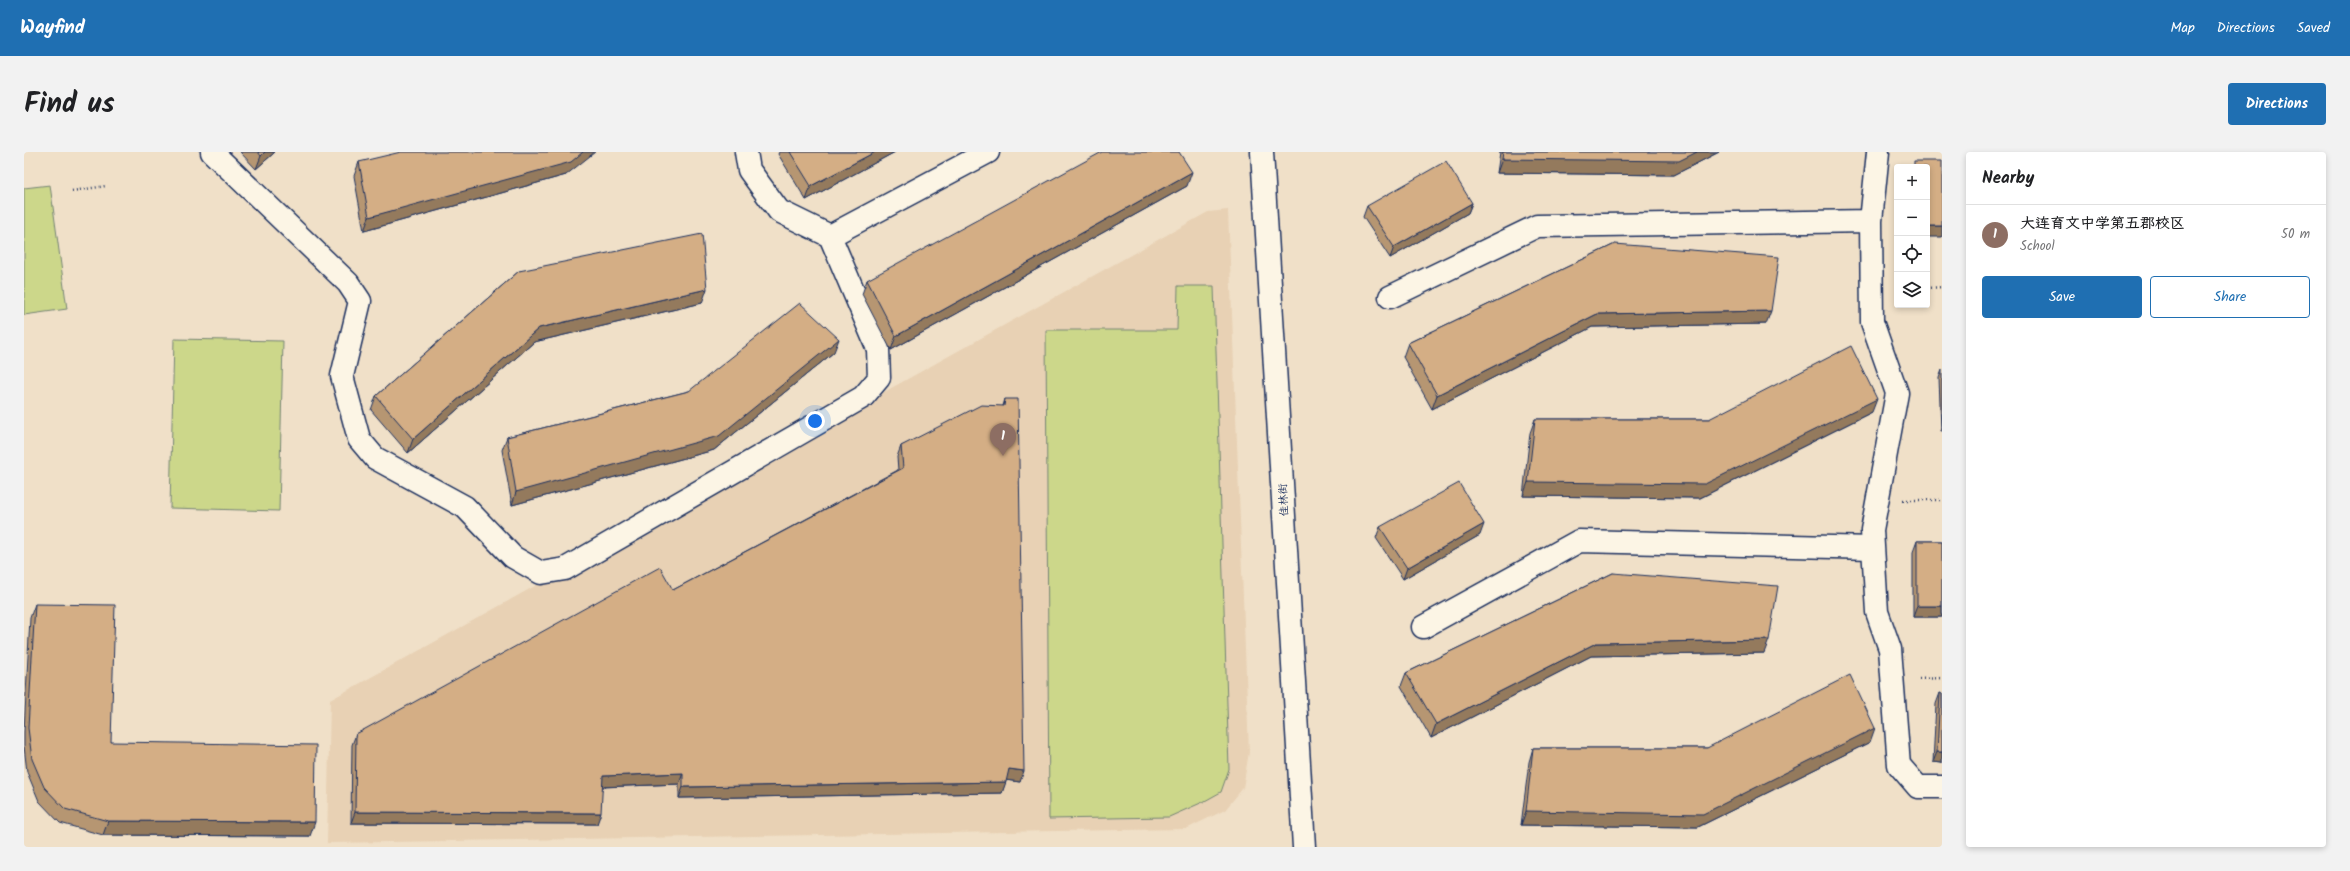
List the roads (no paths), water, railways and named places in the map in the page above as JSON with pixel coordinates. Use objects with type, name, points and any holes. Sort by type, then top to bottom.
[{"type":"street","points":[[212,152],[348,283],[360,301],[342,376],[359,439],[375,458],[465,507],[513,557],[542,572],[565,569],[863,397],[879,378],[878,349],[830,236],[779,211],[749,170],[746,152]]},
{"type":"street","points":[[830,236],[988,152]]},
{"type":"street","name":"佳林街","points":[[1262,152],[1304,847]]},
{"type":"street","points":[[1878,152],[1871,221],[1872,322],[1898,393],[1872,530],[1877,612],[1890,649],[1899,765],[1918,787],[1942,787]]},
{"type":"street","points":[[1390,297],[1537,226],[1871,221]]},
{"type":"street","points":[[1423,627],[1579,542],[1873,548]]},
{"type":"place","name":"大连育文中学第五郡校区","points":[[1003,456]]}]
